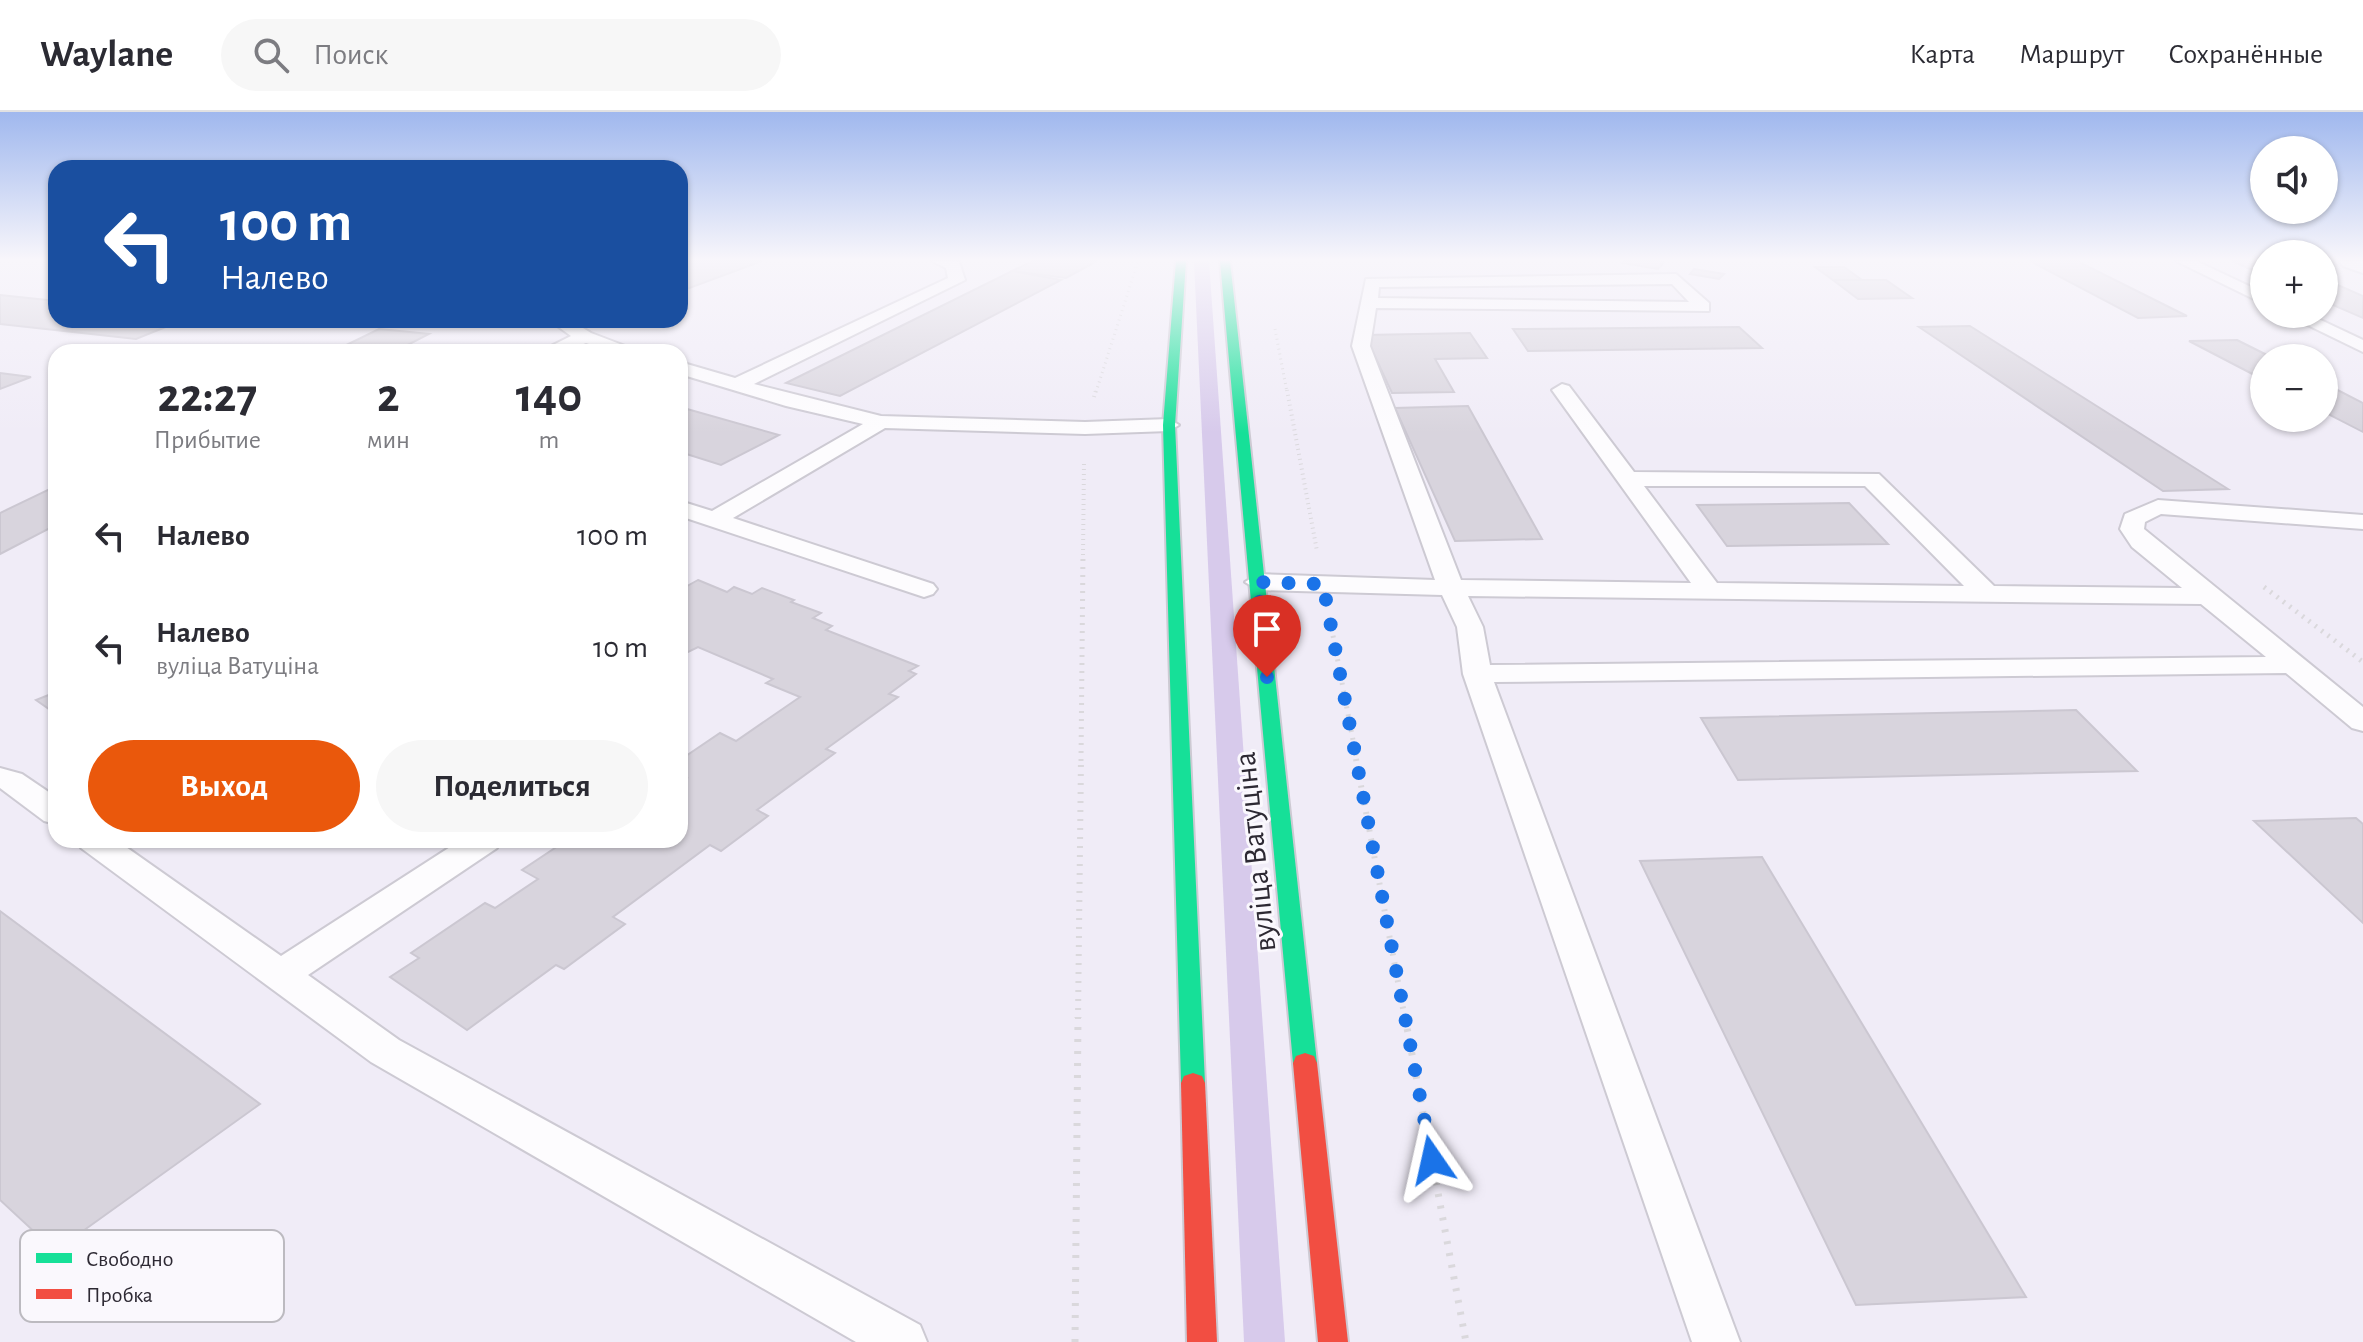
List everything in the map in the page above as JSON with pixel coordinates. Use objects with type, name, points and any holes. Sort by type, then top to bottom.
[{"type":"street","name":"вуліца Ватуціна","points":[[1177,318],[1169,425],[1202,1342]]},
{"type":"street","name":"вуліца Ватуціна","points":[[1231,318],[1333,1342]]},
{"type":"lane","points":[[735,386],[877,318]]},
{"type":"lane","points":[[1366,318],[1361,346],[1451,588],[1470,627],[1477,674],[1716,1342]]},
{"type":"lane","points":[[571,328],[585,337],[607,344]]},
{"type":"lane","points":[[2323,328],[2363,347]]},
{"type":"lane","points":[[568,344],[585,337]]},
{"type":"lane","points":[[688,371],[735,386],[881,422],[1085,428],[1169,425]]},
{"type":"lane","points":[[1562,390],[1708,589]]},
{"type":"lane","points":[[716,518],[881,422]]},
{"type":"lane","points":[[1627,479],[1871,479],[1986,593]]},
{"type":"lane","points":[[2363,522],[2158,507],[2133,519],[2132,529],[2141,542],[2363,722]]},
{"type":"lane","points":[[688,510],[924,589]]},
{"type":"lane","points":[[1258,582],[1451,588],[2206,596]]},
{"type":"lane","points":[[1477,674],[2292,665]]},
{"type":"lane","points":[[4,781],[48,808]]},
{"type":"lane","points":[[104,848],[385,1051],[903,1342]]},
{"type":"lane","points":[[280,975],[473,848]]},
{"type":"path","points":[[1075,1342],[1085,428],[1120,318]]},
{"type":"path","points":[[1274,324],[1466,1342]]},
{"type":"shaded area","points":[[1197,318],[1213,318],[1285,1342],[1244,1342]]},
{"type":"building","points":[[0,318],[48,318],[48,328],[163,328],[136,339],[0,324]]},
{"type":"building","points":[[916,318],[988,318],[840,396],[786,383]]},
{"type":"building","points":[[1970,326],[2228,489],[2163,491],[1919,327]]},
{"type":"building","points":[[1739,327],[1762,348],[1528,351],[1513,329]]},
{"type":"building","points":[[379,329],[429,334],[410,344],[348,344]]},
{"type":"building","points":[[1470,333],[1487,358],[1435,359],[1454,392],[1392,393],[1365,335]]},
{"type":"building","points":[[2237,340],[2250,346],[2250,373],[2189,341]]},
{"type":"building","points":[[0,373],[31,377],[0,389]]},
{"type":"building","points":[[2338,390],[2363,403],[2363,432],[2338,419]]},
{"type":"building","points":[[1468,406],[1542,539],[1455,541],[1395,408]]},
{"type":"building","points":[[688,409],[779,435],[721,465],[688,455]]},
{"type":"building","points":[[48,490],[48,529],[0,554],[0,513]]},
{"type":"building","points":[[1849,503],[1888,544],[1727,546],[1697,505]]},
{"type":"building","points":[[698,580],[727,592],[734,587],[752,594],[762,588],[794,600],[791,602],[821,613],[813,618],[832,626],[826,630],[918,666],[909,671],[916,674],[889,694],[898,697],[826,749],[835,753],[757,810],[768,816],[721,851],[710,845],[613,917],[625,924],[564,969],[556,965],[467,1030],[390,977],[419,958],[411,953],[485,903],[495,908],[538,879],[522,870],[555,848],[688,848],[688,755],[720,733],[736,741],[800,697],[766,683],[773,679],[698,647],[688,652],[688,586]]},
{"type":"building","points":[[48,695],[48,708],[36,700]]},
{"type":"building","points":[[2076,710],[2137,771],[1738,780],[1701,718]]},
{"type":"building","points":[[2356,818],[2363,824],[2363,923],[2254,821]]},
{"type":"building","points":[[1762,857],[2026,1297],[1856,1305],[1640,861]]},
{"type":"building","points":[[0,911],[260,1104],[84,1230],[32,1230],[0,1200]]},
{"type":"traffic: fast","points":[[1177,318],[1169,425],[1193,1083]]},
{"type":"traffic: fast","points":[[1231,318],[1305,1063]]},
{"type":"traffic: jam","points":[[1305,1063],[1333,1342]]},
{"type":"traffic: jam","points":[[1193,1083],[1202,1342]]},
{"type":"route","points":[[1267,677],[1258,582],[1323,584],[1432,1160]]}]
